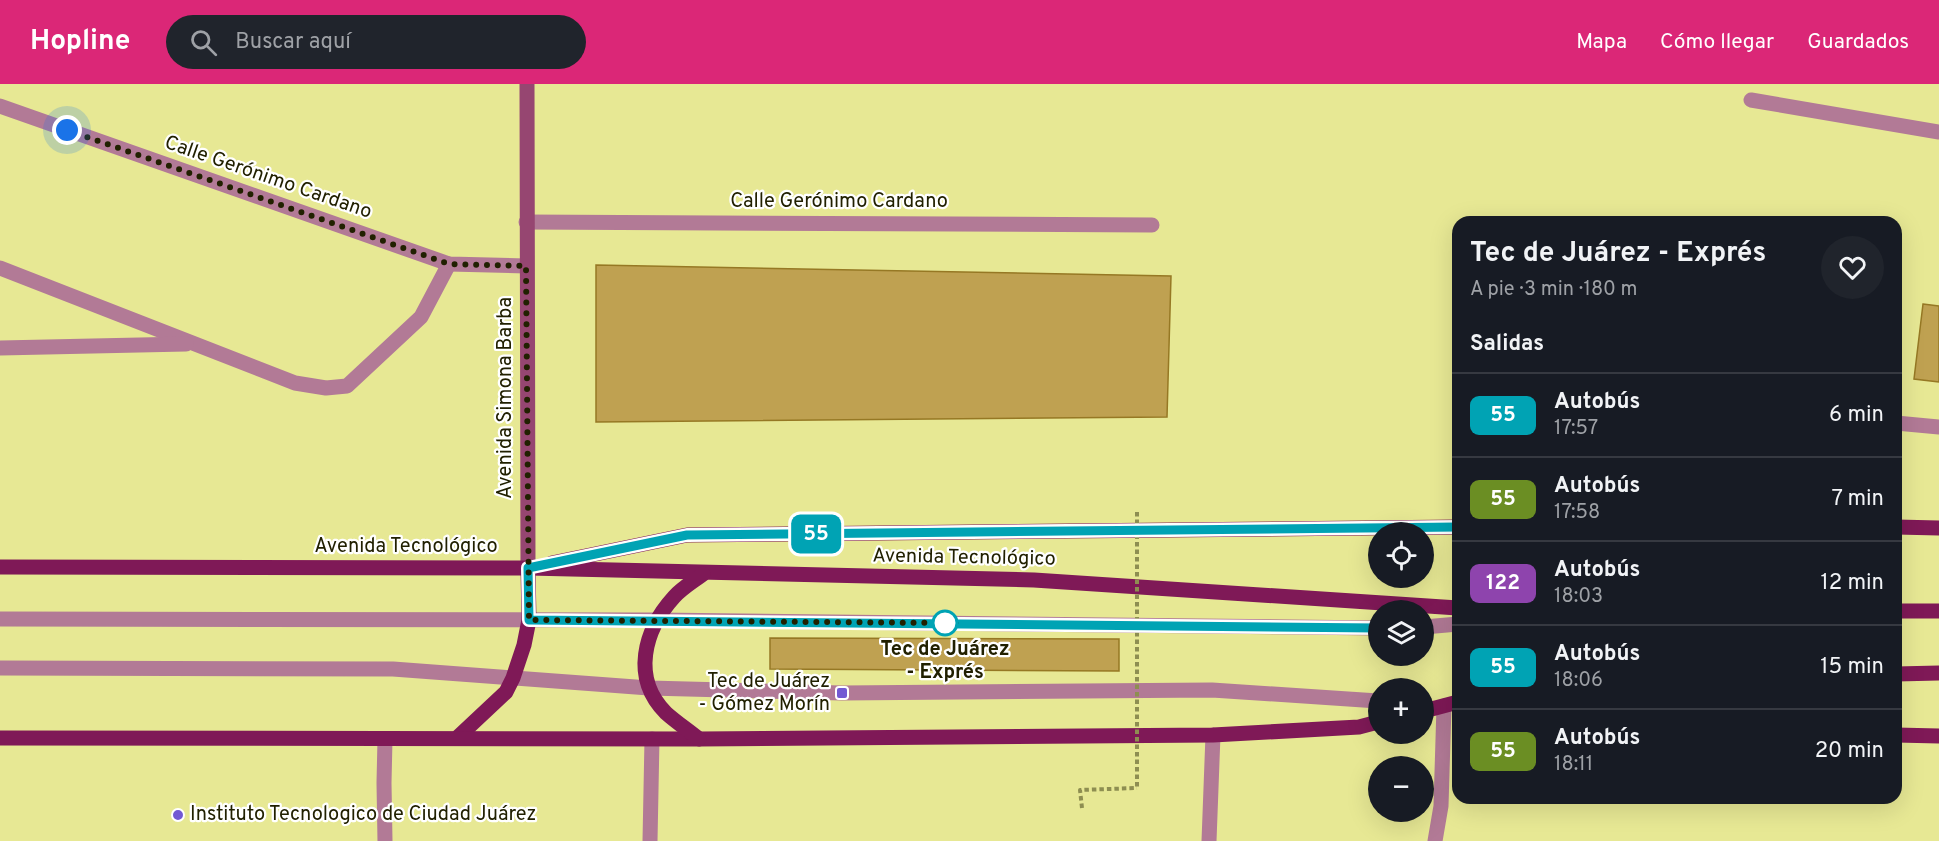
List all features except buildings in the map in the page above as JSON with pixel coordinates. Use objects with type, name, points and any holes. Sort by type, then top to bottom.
[{"type":"main road","name":"Avenida Simona Barba","points":[[527,84],[528,568]]},
{"type":"main road","points":[[458,737],[506,692],[513,678],[524,645],[529,620],[528,568],[687,535],[1452,527]]},
{"type":"main road","points":[[1902,527],[1939,528]]},
{"type":"main road","name":"Avenida Tecnológico","points":[[0,567],[528,568],[1034,580],[1452,608]]},
{"type":"main road","points":[[699,739],[665,712],[649,688],[645,667],[647,641],[657,620],[675,596],[703,573]]},
{"type":"main road","points":[[1902,611],[1939,611]]},
{"type":"main road","points":[[1902,674],[1939,673]]},
{"type":"main road","points":[[1434,709],[1452,706]]},
{"type":"main road","points":[[0,738],[699,739],[1213,735],[1368,724]]},
{"type":"main road","points":[[1902,735],[1939,736]]},
{"type":"street","points":[[1751,100],[1939,132]]},
{"type":"street","name":"Calle Gerónimo Cardano","points":[[0,106],[449,264],[526,266]]},
{"type":"street","name":"Calle Gerónimo Cardano","points":[[526,222],[1152,225]]},
{"type":"street","points":[[0,268],[295,383],[326,388],[347,386],[421,316],[449,264]]},
{"type":"street","points":[[0,348],[195,344]]},
{"type":"street","points":[[1902,424],[1939,427]]},
{"type":"street","points":[[0,619],[657,620],[1368,628]]},
{"type":"street","points":[[1434,626],[1452,625]]},
{"type":"street","points":[[0,668],[393,669],[649,688],[842,693],[1212,690],[1368,700]]},
{"type":"street","points":[[1434,705],[1452,706]]},
{"type":"street","points":[[1435,841],[1452,721]]},
{"type":"street","points":[[1209,841],[1213,735]]},
{"type":"street","points":[[385,841],[386,739]]},
{"type":"street","points":[[650,841],[652,739]]},
{"type":"path","points":[[1082,808],[1080,790],[1137,788],[1137,512]]},
{"type":"bus line","name":"55","points":[[1368,628],[529,620],[528,568],[687,535],[1452,527]]},
{"type":"place","name":"Tec de Juárez - Exprés","points":[[945,623]]},
{"type":"place","name":"Tec de Juárez - Gómez Morín","points":[[842,693]]},
{"type":"place","name":"Instituto Tecnologico de Ciudad Juárez","points":[[178,815]]},
{"type":"route","points":[[67,130],[449,264],[526,266],[529,620],[956,623],[945,623]]}]
